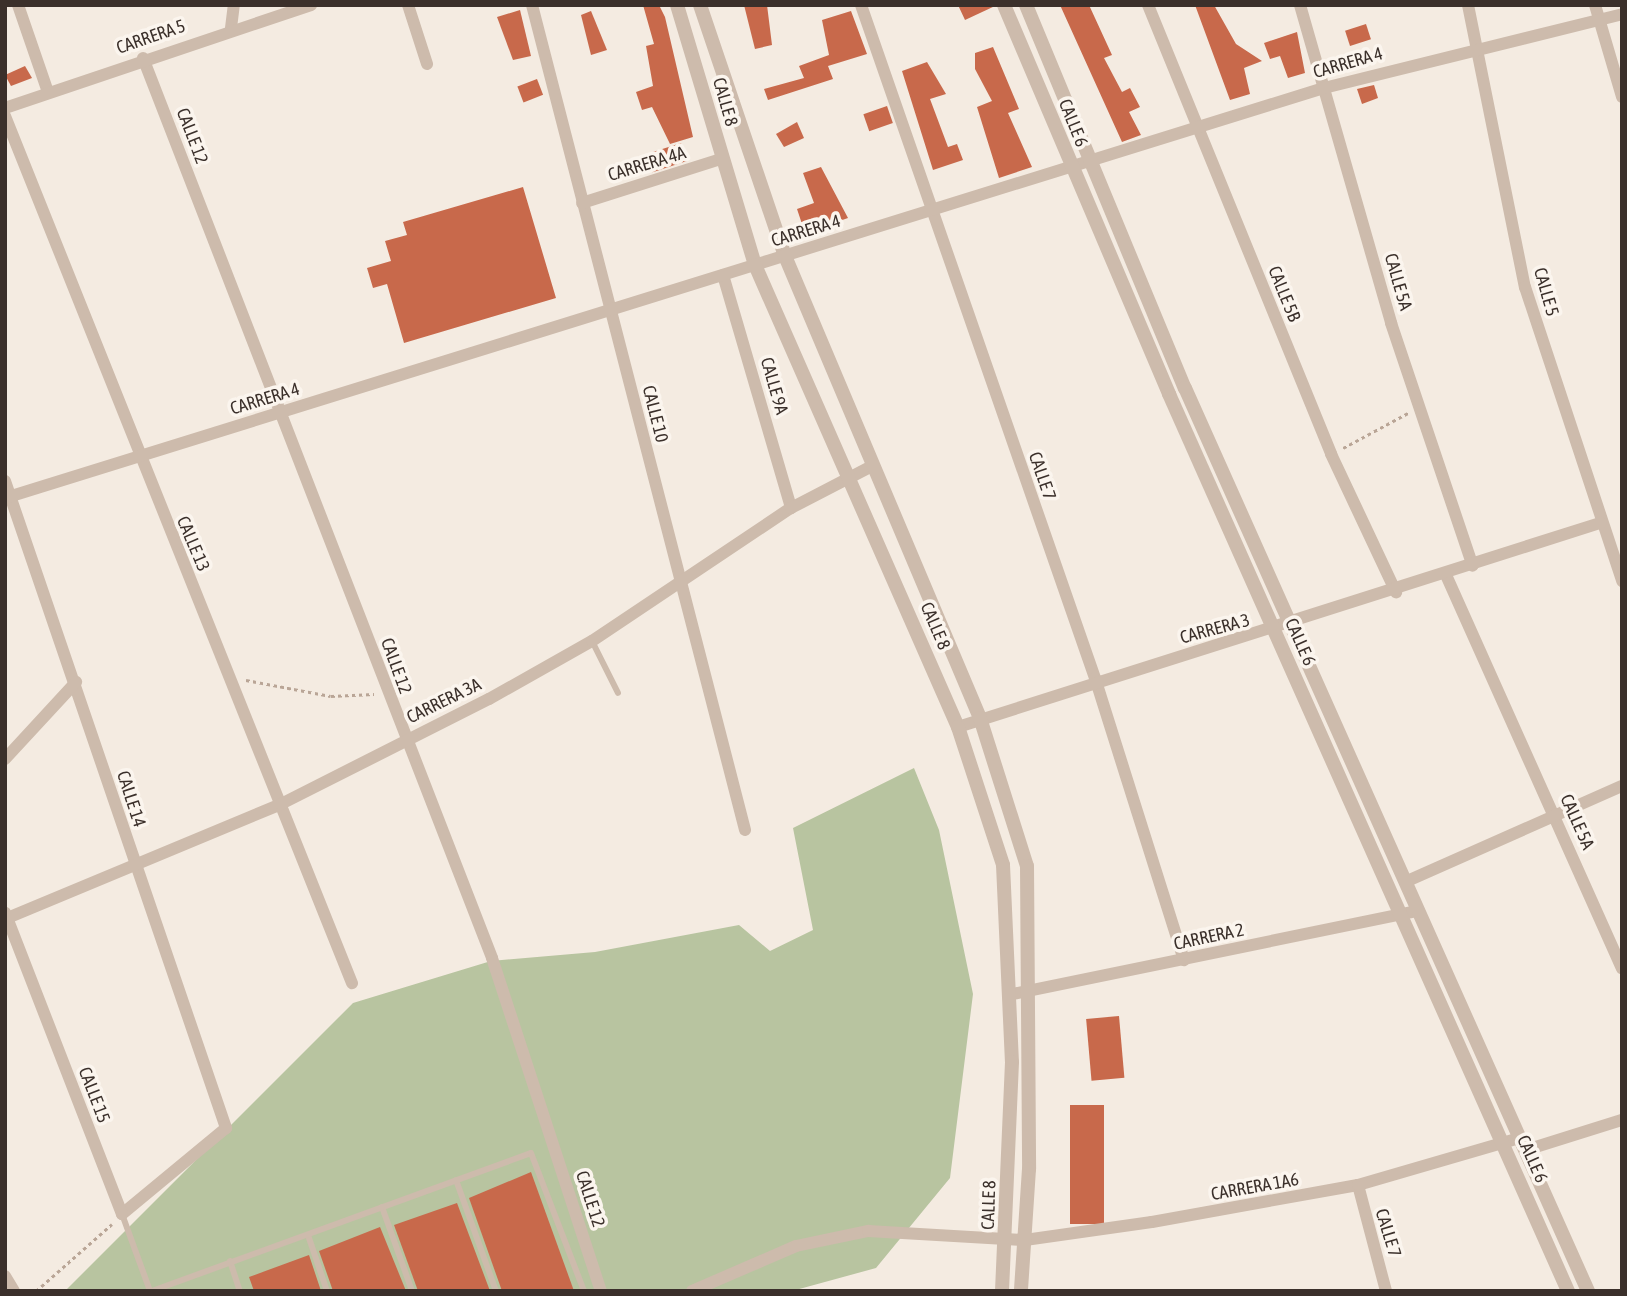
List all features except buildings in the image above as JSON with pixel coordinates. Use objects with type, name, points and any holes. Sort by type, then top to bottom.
[{"type":"street","points":[[18,5],[48,92]]},
{"type":"street","points":[[230,28],[234,5]]},
{"type":"street","name":"CARRERA 5","points":[[5,108],[230,28],[311,5]]},
{"type":"street","points":[[408,5],[427,64]]},
{"type":"street","name":"CALLE 10","points":[[532,5],[612,309],[678,580],[745,830]]},
{"type":"street","name":"CALLE 8","points":[[677,5],[721,159],[755,265],[958,727],[1003,865],[1008,995],[1007,1238],[1002,1291]]},
{"type":"street","name":"CALLE 8","points":[[700,5],[785,256],[980,718],[1027,866],[1030,992],[1025,1240],[1021,1291]]},
{"type":"street","name":"CALLE 7","points":[[861,5],[1095,678],[1184,960]]},
{"type":"street","name":"CALLE 6","points":[[1004,5],[1071,169],[1169,394],[1568,1291]]},
{"type":"street","name":"CALLE 6","points":[[1026,5],[1185,388],[1588,1291]]},
{"type":"street","name":"CALLE 5B","points":[[1147,5],[1331,454],[1396,592]]},
{"type":"street","name":"CALLE 5A","points":[[1300,5],[1419,408],[1473,566]]},
{"type":"street","name":"CALLE 5","points":[[1468,5],[1475,52],[1525,287],[1600,523],[1622,581]]},
{"type":"street","points":[[1595,5],[1617,63],[1622,97]]},
{"type":"street","name":"CARRERA 4","points":[[8,497],[934,209],[1071,169],[1324,88],[1622,14]]},
{"type":"street","name":"CALLE 12","points":[[143,58],[404,739],[492,958],[601,1291]]},
{"type":"street","points":[[1034,76],[1053,69]]},
{"type":"street","name":"CALLE 13","points":[[5,116],[138,457],[352,983]]},
{"type":"street","name":"CARRERA 4A","points":[[582,202],[721,159]]},
{"type":"street","name":"CALLE 9A","points":[[723,275],[791,508]]},
{"type":"street","points":[[1169,394],[1185,388]]},
{"type":"street","name":"CARRERA 3A","points":[[6,916],[134,867],[281,804],[592,641],[678,580],[791,508],[849,474],[872,466]]},
{"type":"street","name":"CALLE 14","points":[[5,481],[8,497],[75,682],[134,867],[226,1128],[122,1214]]},
{"type":"street","name":"CARRERA 3","points":[[958,727],[1095,678],[1275,631],[1600,523]]},
{"type":"street","name":"CALLE 5A","points":[[1446,575],[1622,968]]},
{"type":"street","points":[[5,759],[75,682]]},
{"type":"street","points":[[1405,882],[1622,786]]},
{"type":"street","name":"CARRERA 2","points":[[1008,995],[1417,911]]},
{"type":"street","name":"CALLE 15","points":[[6,916],[122,1214]]},
{"type":"street","points":[[1523,1144],[1622,1120]]},
{"type":"street","name":"CARRERA 1A6","points":[[692,1291],[796,1246],[868,1231],[1025,1240],[1358,1185],[1504,1143],[1523,1144]]},
{"type":"street","name":"CALLE 7","points":[[1358,1185],[1386,1291]]},
{"type":"street","points":[[5,1276],[14,1291]]},
{"type":"lane","points":[[592,641],[618,693]]},
{"type":"lane","points":[[151,1291],[531,1153],[584,1291]]},
{"type":"lane","points":[[456,1180],[496,1291]]},
{"type":"lane","points":[[382,1207],[412,1291]]},
{"type":"lane","name":"CALLE 15","points":[[122,1214],[151,1291]]},
{"type":"lane","points":[[308,1235],[327,1291]]},
{"type":"lane","points":[[230,1261],[240,1291]]},
{"type":"path","points":[[1331,454],[1419,408]]},
{"type":"path","points":[[227,672],[270,688],[331,696],[387,690]]},
{"type":"path","points":[[36,1291],[122,1214]]},
{"type":"green space","points":[[914,768],[939,830],[973,994],[950,1178],[876,1268],[792,1291],[65,1291],[353,1003],[491,961],[595,952],[739,925],[770,951],[813,930],[793,828]]}]
